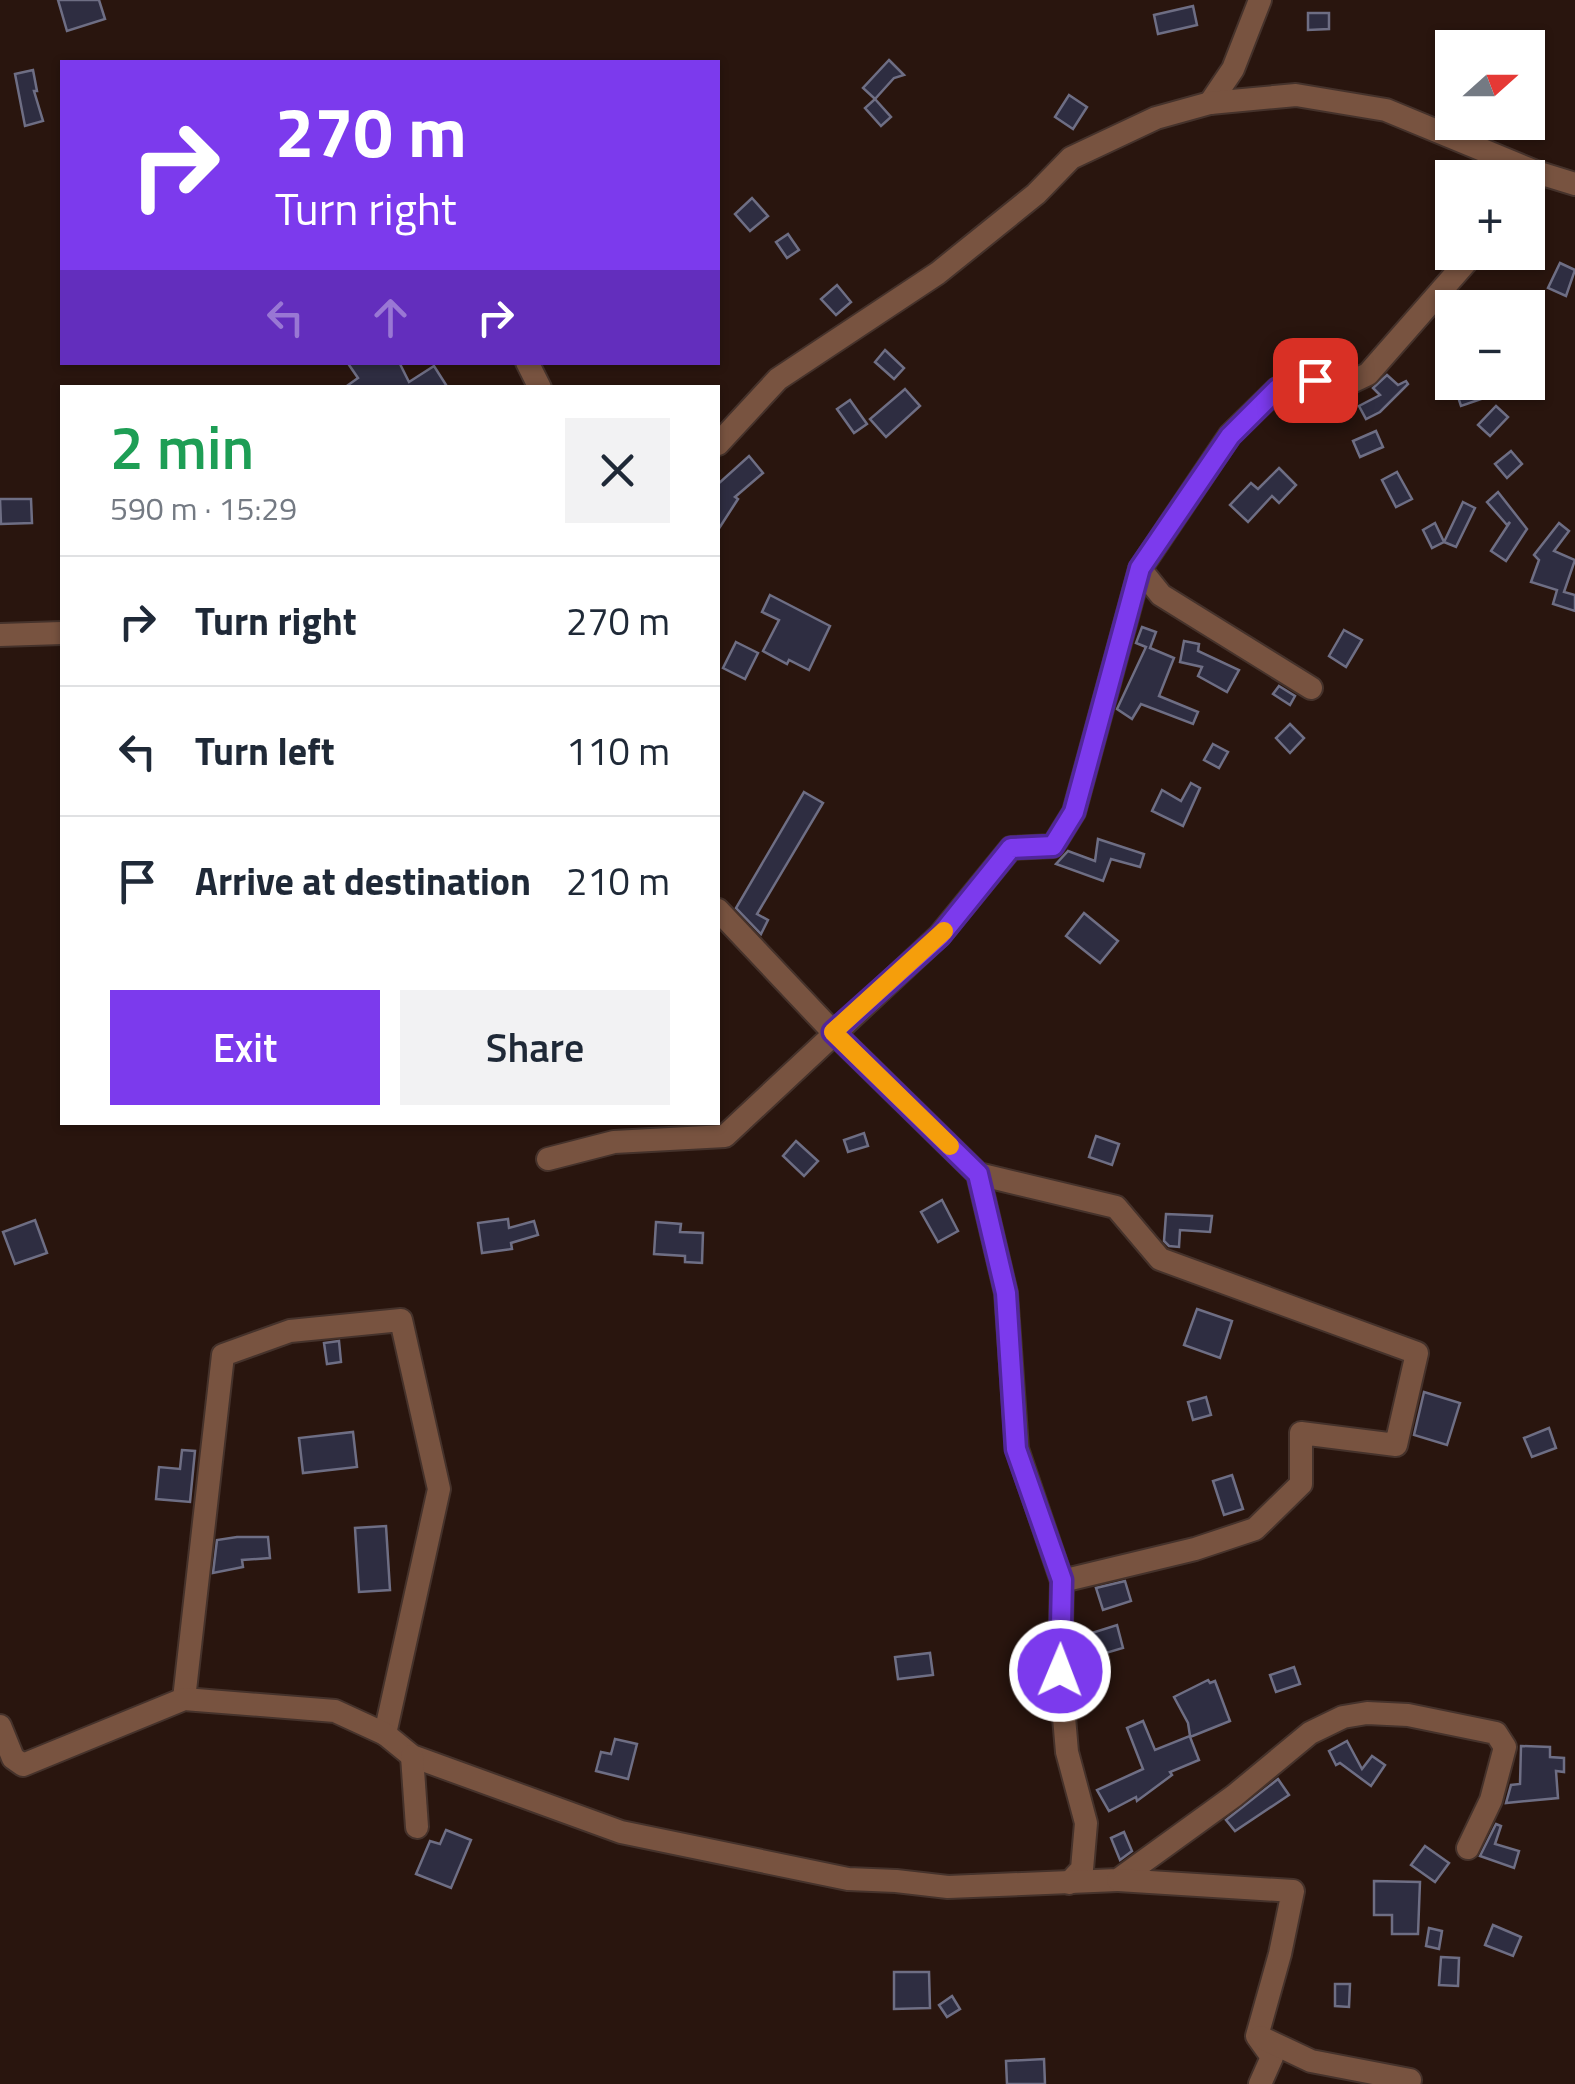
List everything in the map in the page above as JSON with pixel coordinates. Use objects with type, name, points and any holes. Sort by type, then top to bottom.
[{"type":"street","points":[[1210,103],[1232,69],[1260,0]]},
{"type":"street","points":[[720,442],[778,379],[938,273],[1036,194],[1072,158],[1156,118],[1210,103],[1296,95],[1386,110],[1493,160]]},
{"type":"street","points":[[1545,180],[1575,184]]},
{"type":"street","points":[[548,1159],[614,1142],[725,1136],[940,936],[1011,848],[1053,846],[1074,812],[1140,568],[1230,436],[1277,389],[1315,380],[1345,385],[1368,374],[1459,270]]},
{"type":"street","points":[[1140,568],[1161,595],[1311,688]]},
{"type":"street","points":[[0,635],[60,633]]},
{"type":"street","points":[[720,912],[833,1032],[978,1174],[1116,1206],[1160,1259],[1418,1354],[1396,1445],[1302,1433],[1301,1484],[1255,1528],[1195,1549],[1062,1580]]},
{"type":"street","points":[[978,1174],[1006,1293],[1016,1449],[1062,1580],[1060,1671],[1067,1752],[1086,1823],[1082,1870],[1069,1883]]},
{"type":"street","points":[[184,1700],[222,1355],[290,1331],[401,1320],[439,1489],[385,1734]]},
{"type":"street","points":[[0,1726],[14,1758],[23,1765],[184,1700],[335,1711],[385,1734],[412,1756],[622,1832],[848,1879],[948,1887],[1118,1880],[1293,1891],[1257,2036],[1272,2058],[1260,2084]]},
{"type":"street","points":[[1118,1880],[1234,1796],[1310,1733],[1343,1717],[1367,1712],[1462,1724],[1496,1733],[1505,1746],[1504,1760],[1492,1800],[1468,1848]]},
{"type":"street","points":[[412,1756],[418,1827]]},
{"type":"street","points":[[1257,2036],[1312,2061],[1410,2080]]},
{"type":"building","points":[[58,0],[99,0],[105,19],[67,31]]},
{"type":"building","points":[[1193,6],[1197,25],[1158,34],[1154,15]]},
{"type":"building","points":[[1308,13],[1329,13],[1329,29],[1308,30]]},
{"type":"building","points":[[889,60],[904,75],[894,78],[875,99],[863,88]]},
{"type":"building","points":[[33,70],[34,91],[43,121],[25,126],[15,74]]},
{"type":"building","points":[[1069,95],[1087,107],[1073,129],[1055,117]]},
{"type":"building","points":[[875,99],[891,117],[881,126],[865,108]]},
{"type":"building","points":[[752,198],[768,216],[750,231],[735,214]]},
{"type":"building","points":[[788,234],[799,250],[787,258],[776,242]]},
{"type":"building","points":[[1560,263],[1575,270],[1566,296],[1548,288]]},
{"type":"building","points":[[837,285],[851,302],[836,315],[821,299]]},
{"type":"building","points":[[885,350],[904,368],[894,379],[875,362]]},
{"type":"building","points":[[349,365],[400,365],[409,382],[434,366],[446,385],[348,385],[358,378]]},
{"type":"building","points":[[1387,375],[1398,385],[1406,381],[1408,384],[1380,412],[1366,419],[1359,406],[1380,395],[1373,388]]},
{"type":"building","points":[[905,389],[920,406],[886,437],[870,419]]},
{"type":"building","points":[[850,400],[867,424],[854,433],[837,409]]},
{"type":"building","points":[[1496,406],[1508,417],[1490,436],[1478,425]]},
{"type":"building","points":[[1376,431],[1383,447],[1360,457],[1353,441]]},
{"type":"building","points":[[1511,451],[1522,464],[1507,478],[1495,464]]},
{"type":"building","points":[[749,456],[763,473],[735,497],[738,499],[720,527],[720,482]]},
{"type":"building","points":[[1279,468],[1296,485],[1279,503],[1272,496],[1248,522],[1230,505],[1251,483],[1258,489]]},
{"type":"building","points":[[1397,472],[1412,499],[1396,507],[1382,480]]},
{"type":"building","points":[[1498,492],[1527,529],[1506,561],[1491,551],[1510,522],[1507,525],[1487,502]]},
{"type":"building","points":[[0,499],[31,499],[32,523],[1,524]]},
{"type":"building","points":[[1463,502],[1475,508],[1456,547],[1444,542]]},
{"type":"building","points":[[1435,523],[1444,542],[1432,548],[1423,530]]},
{"type":"building","points":[[1559,523],[1569,531],[1554,551],[1575,560],[1564,592],[1575,595],[1575,611],[1553,604],[1557,590],[1531,582],[1539,560],[1534,555]]},
{"type":"building","points":[[770,595],[830,626],[809,670],[763,651],[779,620],[762,612]]},
{"type":"building","points":[[1142,627],[1156,632],[1150,648],[1174,658],[1159,696],[1198,712],[1193,724],[1141,704],[1132,719],[1117,709],[1146,647],[1136,643]]},
{"type":"building","points":[[1344,630],[1362,640],[1346,667],[1329,656]]},
{"type":"building","points":[[1184,641],[1199,644],[1198,651],[1239,670],[1227,692],[1198,676],[1202,667],[1180,662]]},
{"type":"building","points":[[736,642],[758,653],[745,679],[723,668]]},
{"type":"building","points":[[1279,686],[1295,696],[1290,705],[1273,694]]},
{"type":"building","points":[[1290,724],[1304,738],[1290,753],[1276,738]]},
{"type":"building","points":[[1213,744],[1228,752],[1219,768],[1204,760]]},
{"type":"building","points":[[1191,783],[1200,788],[1183,826],[1152,811],[1162,790],[1181,801]]},
{"type":"building","points":[[804,792],[823,803],[757,914],[768,920],[761,934],[736,908]]},
{"type":"building","points":[[1098,839],[1144,854],[1140,867],[1111,859],[1103,881],[1056,864],[1068,851],[1095,861]]},
{"type":"building","points":[[1084,913],[1118,941],[1100,963],[1066,936]]},
{"type":"building","points":[[864,1133],[868,1146],[848,1152],[844,1140]]},
{"type":"building","points":[[1096,1136],[1119,1144],[1112,1165],[1089,1157]]},
{"type":"building","points":[[796,1141],[818,1161],[804,1176],[783,1156]]},
{"type":"building","points":[[942,1200],[958,1231],[938,1242],[921,1212]]},
{"type":"building","points":[[1166,1214],[1212,1216],[1210,1232],[1180,1230],[1179,1247],[1169,1246],[1164,1241]]},
{"type":"building","points":[[508,1219],[509,1228],[534,1221],[538,1235],[511,1243],[512,1249],[482,1253],[478,1223]]},
{"type":"building","points":[[35,1220],[47,1253],[15,1264],[3,1232]]},
{"type":"building","points":[[656,1222],[681,1224],[680,1232],[703,1233],[702,1263],[685,1262],[685,1256],[654,1254]]},
{"type":"building","points":[[1197,1309],[1232,1321],[1220,1358],[1184,1345]]},
{"type":"building","points":[[339,1341],[341,1362],[327,1364],[324,1343]]},
{"type":"building","points":[[1424,1392],[1460,1403],[1447,1445],[1414,1435]]},
{"type":"building","points":[[1206,1397],[1211,1415],[1193,1420],[1188,1402]]},
{"type":"building","points":[[1549,1428],[1556,1448],[1532,1457],[1524,1438]]},
{"type":"building","points":[[353,1432],[357,1467],[303,1473],[299,1438]]},
{"type":"building","points":[[182,1450],[195,1451],[190,1502],[156,1499],[159,1467],[180,1469]]},
{"type":"building","points":[[1232,1475],[1243,1509],[1224,1515],[1213,1481]]},
{"type":"building","points":[[386,1526],[390,1590],[359,1592],[355,1528]]},
{"type":"building","points":[[268,1537],[270,1558],[242,1560],[243,1567],[213,1573],[217,1540]]},
{"type":"building","points":[[1125,1581],[1131,1601],[1103,1610],[1096,1588]]},
{"type":"building","points":[[1117,1625],[1123,1648],[1075,1662],[1076,1638]]},
{"type":"building","points":[[930,1653],[933,1675],[898,1679],[895,1657]]},
{"type":"building","points":[[1294,1667],[1300,1684],[1276,1692],[1270,1675]]},
{"type":"building","points":[[1208,1680],[1215,1681],[1230,1721],[1190,1737],[1199,1760],[1170,1772],[1172,1775],[1137,1801],[1136,1797],[1109,1811],[1097,1790],[1143,1769],[1127,1728],[1143,1721],[1155,1750],[1190,1736],[1188,1723],[1174,1697]]},
{"type":"building","points":[[615,1739],[637,1744],[628,1779],[596,1771],[601,1752],[611,1754]]},
{"type":"building","points":[[1347,1741],[1362,1769],[1372,1756],[1385,1765],[1371,1786],[1340,1763],[1336,1765],[1329,1751]]},
{"type":"building","points":[[1521,1746],[1550,1747],[1550,1757],[1564,1758],[1564,1772],[1556,1771],[1558,1798],[1506,1803],[1511,1785],[1520,1784]]},
{"type":"building","points":[[1278,1779],[1289,1795],[1235,1831],[1226,1820]]},
{"type":"building","points":[[1496,1824],[1501,1826],[1495,1844],[1519,1851],[1514,1868],[1480,1856]]},
{"type":"building","points":[[446,1830],[471,1840],[451,1888],[416,1874],[430,1841],[440,1844]]},
{"type":"building","points":[[1124,1832],[1132,1851],[1120,1860],[1111,1838]]},
{"type":"building","points":[[1425,1846],[1449,1863],[1435,1882],[1411,1865]]},
{"type":"building","points":[[1374,1881],[1420,1882],[1418,1934],[1392,1934],[1392,1915],[1374,1915]]},
{"type":"building","points":[[1493,1925],[1521,1937],[1513,1956],[1485,1945]]},
{"type":"building","points":[[1429,1928],[1442,1931],[1439,1949],[1426,1946]]},
{"type":"building","points":[[1441,1957],[1459,1958],[1458,1986],[1439,1985]]},
{"type":"building","points":[[894,1972],[929,1972],[930,2008],[894,2009]]},
{"type":"building","points":[[1335,1984],[1350,1984],[1349,2007],[1335,2006]]},
{"type":"building","points":[[952,1996],[960,2009],[947,2017],[939,2005]]},
{"type":"building","points":[[1044,2059],[1045,2084],[1007,2084],[1006,2061]]},
{"type":"slow traffic","points":[[944,931],[833,1032],[950,1146]]},
{"type":"route","points":[[1060,1671],[1062,1580],[1016,1449],[1006,1293],[978,1174],[833,1032],[940,936],[1011,848],[1053,846],[1074,812],[1140,568],[1230,436],[1277,389],[1315,380]]}]
